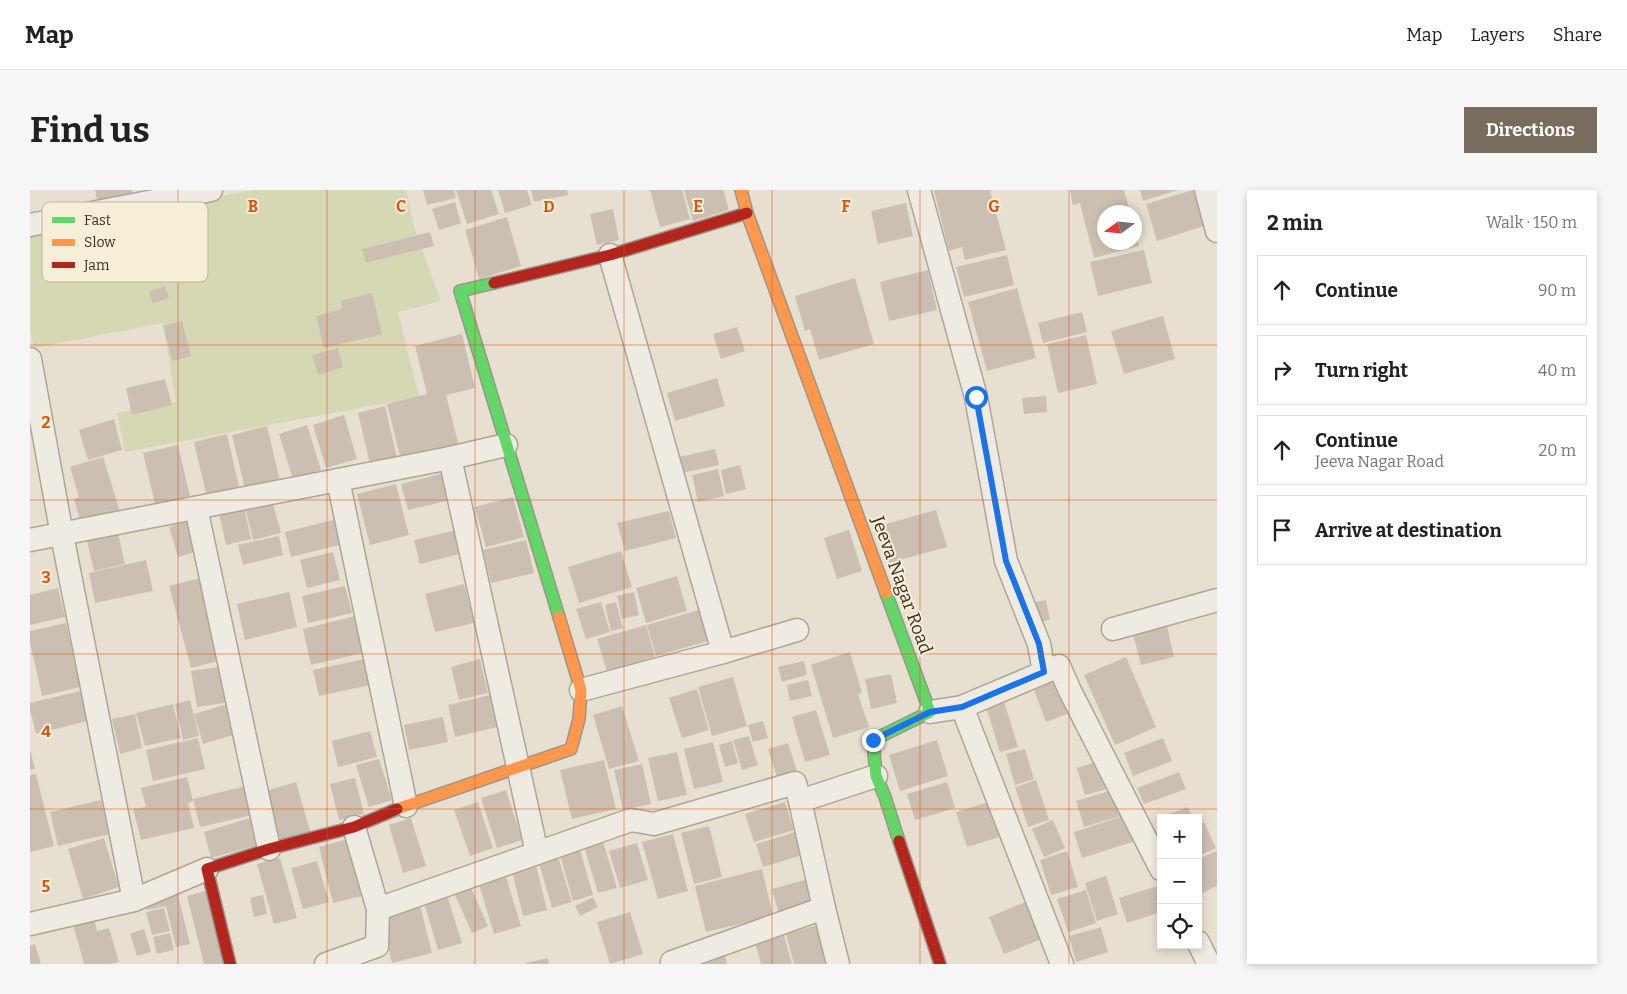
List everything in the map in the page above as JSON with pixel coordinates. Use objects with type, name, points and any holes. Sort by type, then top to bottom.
[{"type":"street","points":[[124,202],[148,196],[211,190]]},
{"type":"street","name":"Jeeva Nagar Road","points":[[741,190],[747,213],[930,712]]},
{"type":"street","points":[[919,190],[976,397],[1006,561],[1039,644],[1044,672]]},
{"type":"street","points":[[1206,190],[1217,231]]},
{"type":"street","points":[[30,924],[134,900],[207,869],[269,849],[354,826],[517,766],[571,749],[579,720],[581,690],[460,291],[610,255],[747,213]]},
{"type":"street","points":[[610,255],[722,652]]},
{"type":"street","points":[[30,359],[62,534],[134,900]]},
{"type":"street","points":[[30,540],[450,458],[506,444]]},
{"type":"street","points":[[450,458],[537,853]]},
{"type":"street","points":[[338,480],[406,806]]},
{"type":"street","points":[[196,508],[269,849]]},
{"type":"street","points":[[1112,629],[1216,602]]},
{"type":"street","points":[[581,690],[797,630]]},
{"type":"street","points":[[940,964],[885,797],[876,776],[873,740],[930,712],[962,707],[1059,666],[1157,861]]},
{"type":"street","points":[[962,707],[1062,964]]},
{"type":"street","points":[[800,801],[876,776]]},
{"type":"street","points":[[378,909],[631,820],[654,824],[795,783],[838,964]]},
{"type":"street","points":[[326,964],[377,946],[378,909],[354,826]]},
{"type":"street","points":[[207,869],[230,964]]},
{"type":"street","points":[[670,963],[824,908]]},
{"type":"street","points":[[1202,949],[1209,964]]},
{"type":"green space","points":[[253,190],[406,190],[414,227],[441,301],[398,312],[419,397],[125,452],[117,413],[176,402],[163,323],[34,348],[30,329],[30,237],[42,234],[42,282],[208,282],[208,202],[190,202]]},
{"type":"building","points":[[95,190],[132,190],[134,196],[110,202],[97,202]]},
{"type":"building","points":[[423,190],[454,190],[456,198],[427,205]]},
{"type":"building","points":[[456,190],[491,190],[499,214],[467,224]]},
{"type":"building","points":[[498,190],[527,190],[532,205],[505,213]]},
{"type":"building","points":[[531,190],[567,190],[568,195],[534,202]]},
{"type":"building","points":[[650,190],[682,190],[690,219],[660,227]]},
{"type":"building","points":[[684,190],[723,190],[729,210],[693,221]]},
{"type":"building","points":[[934,190],[990,190],[1006,250],[965,260],[962,247],[949,251]]},
{"type":"building","points":[[1070,190],[1124,190],[1128,205],[1097,205],[1097,250],[1124,250],[1094,258],[1080,203],[1073,205]]},
{"type":"building","points":[[1140,190],[1178,190],[1143,201]]},
{"type":"building","points":[[1193,190],[1204,226],[1157,241],[1146,204]]},
{"type":"building","points":[[455,202],[461,223],[439,230],[432,209]]},
{"type":"building","points":[[906,203],[913,236],[878,244],[871,211]]},
{"type":"building","points":[[613,209],[619,240],[597,245],[590,214]]},
{"type":"building","points":[[507,217],[521,266],[479,279],[465,230]]},
{"type":"building","points":[[430,232],[434,246],[366,263],[362,249]]},
{"type":"building","points":[[1144,250],[1152,283],[1098,296],[1090,262]]},
{"type":"building","points":[[1007,255],[1014,285],[964,297],[956,267]]},
{"type":"building","points":[[928,270],[937,310],[889,321],[880,282]]},
{"type":"building","points":[[855,278],[874,344],[819,360],[810,329],[805,331],[795,296]]},
{"type":"building","points":[[165,286],[169,298],[153,303],[149,292]]},
{"type":"building","points":[[1017,288],[1036,358],[987,371],[968,302]]},
{"type":"building","points":[[372,293],[382,334],[324,348],[316,316],[342,309],[341,301]]},
{"type":"building","points":[[1082,312],[1087,332],[1043,343],[1038,323]]},
{"type":"building","points":[[1163,316],[1175,359],[1124,374],[1111,331]]},
{"type":"building","points":[[182,321],[191,356],[172,361],[163,326]]},
{"type":"building","points":[[737,327],[745,351],[721,359],[713,334]]},
{"type":"building","points":[[462,334],[475,388],[446,395],[459,446],[401,460],[387,404],[427,394],[415,346]]},
{"type":"building","points":[[1086,335],[1097,384],[1058,393],[1047,344]]},
{"type":"building","points":[[338,348],[343,367],[318,375],[312,355]]},
{"type":"building","points":[[717,378],[725,406],[675,421],[667,393]]},
{"type":"building","points":[[165,379],[172,405],[132,415],[126,388]]},
{"type":"building","points":[[1046,396],[1047,412],[1024,414],[1022,398]]},
{"type":"building","points":[[385,406],[398,462],[371,468],[358,413]]},
{"type":"building","points":[[344,415],[357,459],[326,468],[313,425]]},
{"type":"building","points":[[114,419],[122,450],[88,460],[79,430]]},
{"type":"building","points":[[307,425],[321,470],[293,479],[279,434]]},
{"type":"building","points":[[267,426],[281,485],[246,493],[232,435]]},
{"type":"building","points":[[227,434],[240,491],[207,498],[194,442]]},
{"type":"building","points":[[178,445],[190,496],[155,504],[143,453]]},
{"type":"building","points":[[715,449],[719,465],[682,473],[679,457]]},
{"type":"building","points":[[103,457],[120,512],[81,524],[74,499],[79,497],[70,467]]},
{"type":"building","points":[[740,465],[746,489],[726,494],[721,470]]},
{"type":"building","points":[[718,469],[724,496],[698,502],[692,475]]},
{"type":"building","points":[[444,473],[451,500],[408,510],[401,484]]},
{"type":"building","points":[[396,484],[409,535],[370,545],[357,494]]},
{"type":"building","points":[[513,497],[524,537],[486,547],[475,507]]},
{"type":"building","points":[[273,504],[281,533],[253,540],[246,511]]},
{"type":"building","points":[[244,507],[251,539],[226,545],[219,513]]},
{"type":"building","points":[[936,510],[947,547],[889,563],[879,526]]},
{"type":"building","points":[[669,511],[676,538],[625,551],[617,523]]},
{"type":"building","points":[[194,519],[204,549],[178,557],[169,527]]},
{"type":"building","points":[[337,519],[343,544],[291,557],[285,532]]},
{"type":"building","points":[[457,530],[463,553],[420,564],[414,540]]},
{"type":"building","points":[[849,530],[862,571],[837,579],[824,538]]},
{"type":"building","points":[[118,533],[125,564],[94,571],[87,541]]},
{"type":"building","points":[[279,536],[283,555],[243,565],[238,545]]},
{"type":"building","points":[[526,540],[534,573],[491,583],[483,550]]},
{"type":"building","points":[[621,551],[632,587],[579,603],[568,567]]},
{"type":"building","points":[[333,552],[340,580],[307,588],[300,560]]},
{"type":"building","points":[[146,560],[153,591],[95,603],[89,573]]},
{"type":"building","points":[[677,576],[687,611],[646,623],[636,588]]},
{"type":"building","points":[[204,577],[226,659],[191,668],[169,586]]},
{"type":"building","points":[[464,584],[474,623],[435,632],[425,594]]},
{"type":"building","points":[[345,586],[352,613],[308,623],[302,596]]},
{"type":"building","points":[[58,588],[65,617],[30,625],[30,595]]},
{"type":"building","points":[[289,592],[297,627],[245,640],[237,604]]},
{"type":"building","points":[[634,592],[639,615],[622,619],[617,596]]},
{"type":"building","points":[[1046,600],[1050,620],[1039,622],[1036,602]]},
{"type":"building","points":[[601,602],[610,632],[586,639],[576,609]]},
{"type":"building","points":[[616,602],[623,628],[611,631],[605,605]]},
{"type":"building","points":[[699,610],[708,641],[656,656],[647,625]]},
{"type":"building","points":[[355,616],[363,653],[311,665],[303,629]]},
{"type":"building","points":[[66,623],[80,687],[42,696],[30,643],[30,631]]},
{"type":"building","points":[[646,625],[655,657],[607,671],[597,639]]},
{"type":"building","points":[[1167,626],[1174,657],[1141,665],[1133,634]]},
{"type":"building","points":[[850,652],[862,693],[858,694],[869,727],[833,738],[811,665]]},
{"type":"building","points":[[1126,657],[1156,727],[1115,745],[1084,675]]},
{"type":"building","points":[[364,659],[370,685],[319,696],[313,670]]},
{"type":"building","points":[[480,659],[488,693],[459,700],[451,667]]},
{"type":"building","points":[[804,661],[807,675],[782,682],[778,667]]},
{"type":"building","points":[[225,666],[231,702],[197,707],[191,671]]},
{"type":"building","points":[[891,674],[897,703],[871,709],[865,679]]},
{"type":"building","points":[[1061,676],[1075,711],[1046,722],[1033,687]]},
{"type":"building","points":[[733,677],[747,726],[712,736],[698,687]]},
{"type":"building","points":[[808,680],[812,696],[790,701],[787,685]]},
{"type":"building","points":[[697,689],[709,730],[682,738],[669,698]]},
{"type":"building","points":[[80,691],[87,721],[36,734],[30,703]]},
{"type":"building","points":[[490,695],[497,727],[455,737],[448,705]]},
{"type":"building","points":[[190,700],[199,736],[183,740],[175,704]]},
{"type":"building","points":[[1004,701],[1018,747],[1000,752],[986,707]]},
{"type":"building","points":[[231,703],[240,733],[203,744],[194,714]]},
{"type":"building","points":[[173,704],[181,738],[145,746],[136,713]]},
{"type":"building","points":[[622,706],[639,761],[609,769],[593,715]]},
{"type":"building","points":[[816,710],[830,755],[805,762],[792,717]]},
{"type":"building","points":[[135,714],[142,748],[120,754],[112,719]]},
{"type":"building","points":[[443,717],[448,742],[409,750],[404,725]]},
{"type":"building","points":[[763,721],[768,738],[753,742],[748,725]]},
{"type":"building","points":[[370,731],[377,757],[338,767],[332,741]]},
{"type":"building","points":[[749,736],[758,765],[742,770],[733,740]]},
{"type":"building","points":[[198,738],[205,769],[153,781],[146,750]]},
{"type":"building","points":[[1163,738],[1172,761],[1133,776],[1124,753]]},
{"type":"building","points":[[937,740],[948,776],[900,791],[889,755]]},
{"type":"building","points":[[732,741],[738,763],[725,767],[719,745]]},
{"type":"building","points":[[713,742],[723,782],[694,789],[684,749]]},
{"type":"building","points":[[788,743],[798,774],[778,780],[768,749]]},
{"type":"building","points":[[30,749],[35,769],[30,770]]},
{"type":"building","points":[[1025,749],[1034,779],[1015,785],[1006,754]]},
{"type":"building","points":[[677,752],[687,795],[658,801],[648,758]]},
{"type":"building","points":[[379,759],[392,800],[369,807],[356,765]]},
{"type":"building","points":[[604,760],[616,809],[572,819],[560,770]]},
{"type":"building","points":[[1102,760],[1110,788],[1085,795],[1077,768]]},
{"type":"building","points":[[642,764],[651,804],[623,810],[614,770]]},
{"type":"building","points":[[1179,772],[1186,789],[1144,804],[1137,788]]},
{"type":"building","points":[[36,774],[54,846],[30,852],[30,775]]},
{"type":"building","points":[[187,777],[193,801],[188,803],[194,828],[141,840],[133,809],[146,807],[141,788]]},
{"type":"building","points":[[355,778],[364,814],[339,820],[330,784]]},
{"type":"building","points":[[1036,780],[1049,820],[1028,827],[1015,787]]},
{"type":"building","points":[[296,782],[311,834],[281,843],[265,791]]},
{"type":"building","points":[[947,782],[955,808],[915,820],[907,794]]},
{"type":"building","points":[[246,786],[253,815],[200,827],[193,799]]},
{"type":"building","points":[[1116,789],[1124,815],[1084,827],[1076,801]]},
{"type":"building","points":[[506,790],[522,840],[497,848],[481,798]]},
{"type":"building","points":[[101,800],[109,834],[58,846],[50,812]]},
{"type":"building","points":[[995,800],[1006,835],[967,847],[956,812]]},
{"type":"building","points":[[478,802],[493,848],[470,856],[454,810]]},
{"type":"building","points":[[785,802],[794,830],[754,842],[745,814]]},
{"type":"building","points":[[1188,807],[1191,814],[1169,814]]},
{"type":"building","points":[[1126,815],[1135,841],[1082,858],[1074,832]]},
{"type":"building","points":[[253,817],[261,844],[211,858],[204,832]]},
{"type":"building","points":[[411,818],[426,866],[403,873],[389,825]]},
{"type":"building","points":[[1053,820],[1065,848],[1044,857],[1032,829]]},
{"type":"building","points":[[1204,822],[1216,848],[1202,854],[1202,823]]},
{"type":"building","points":[[709,826],[722,877],[694,884],[681,833]]},
{"type":"building","points":[[795,832],[802,855],[763,867],[756,844]]},
{"type":"building","points":[[673,834],[688,891],[658,899],[642,842]]},
{"type":"building","points":[[104,838],[119,887],[83,899],[68,849]]},
{"type":"building","points":[[602,838],[617,888],[598,893],[583,843]]},
{"type":"building","points":[[348,839],[362,896],[333,903],[319,847]]},
{"type":"building","points":[[637,843],[648,880],[620,888],[609,851]]},
{"type":"building","points":[[580,850],[593,895],[573,901],[560,855]]},
{"type":"building","points":[[1067,851],[1078,887],[1051,895],[1040,860]]},
{"type":"building","points":[[1217,851],[1217,886],[1202,893],[1202,859]]},
{"type":"building","points":[[558,857],[572,902],[552,908],[539,863]]},
{"type":"building","points":[[280,858],[297,918],[274,924],[257,864]]},
{"type":"building","points":[[317,861],[329,902],[303,909],[291,868]]},
{"type":"building","points":[[536,865],[547,910],[523,916],[512,871]]},
{"type":"building","points":[[762,869],[773,916],[706,932],[695,886]]},
{"type":"building","points":[[504,870],[521,926],[494,934],[477,878]]},
{"type":"building","points":[[1106,876],[1118,914],[1097,921],[1085,883]]},
{"type":"building","points":[[808,879],[815,904],[779,914],[772,889]]},
{"type":"building","points":[[1157,886],[1157,913],[1127,923],[1119,898]]},
{"type":"building","points":[[471,888],[488,926],[472,933],[455,895]]},
{"type":"building","points":[[209,890],[227,964],[204,964],[187,896]]},
{"type":"building","points":[[1086,890],[1096,923],[1068,932],[1057,899]]},
{"type":"building","points":[[177,891],[190,944],[176,947],[166,906],[147,910],[144,899]]},
{"type":"building","points":[[446,892],[462,943],[438,950],[423,899]]},
{"type":"building","points":[[263,895],[267,914],[254,917],[250,898]]},
{"type":"building","points":[[593,897],[598,907],[580,916],[575,906]]},
{"type":"building","points":[[1028,901],[1044,938],[1004,954],[989,917]]},
{"type":"building","points":[[420,905],[432,953],[392,963],[380,915]]},
{"type":"building","points":[[164,908],[170,931],[152,935],[146,912]]},
{"type":"building","points":[[92,911],[97,931],[109,928],[119,962],[111,964],[84,964],[71,917]]},
{"type":"building","points":[[630,912],[643,954],[610,964],[597,922]]},
{"type":"building","points":[[821,924],[832,964],[794,964],[786,934]]},
{"type":"building","points":[[1101,927],[1108,952],[1076,962],[1069,936]]},
{"type":"building","points":[[144,929],[151,952],[137,956],[130,934]]},
{"type":"building","points":[[782,929],[792,964],[761,964],[754,938]]},
{"type":"building","points":[[170,933],[174,950],[157,954],[153,937]]},
{"type":"building","points":[[35,944],[41,964],[30,964],[30,946]]},
{"type":"building","points":[[724,953],[727,964],[698,964]]},
{"type":"building","points":[[548,958],[549,964],[526,964],[526,963]]},
{"type":"traffic: fast","points":[[494,283],[460,291],[559,617]]},
{"type":"traffic: fast","points":[[886,593],[930,712],[873,740],[876,776],[899,841]]},
{"type":"traffic: slow","points":[[741,190],[747,213],[886,593]]},
{"type":"traffic: slow","points":[[397,809],[571,749],[579,719],[581,690],[559,617]]},
{"type":"traffic: jam","points":[[494,283],[610,255],[747,213]]},
{"type":"traffic: jam","points":[[230,964],[207,869],[269,849],[354,827],[397,809]]},
{"type":"traffic: jam","points":[[899,841],[940,964]]},
{"type":"route","points":[[873,740],[930,712],[962,707],[1044,672],[1039,644],[1006,561],[976,397]]}]
